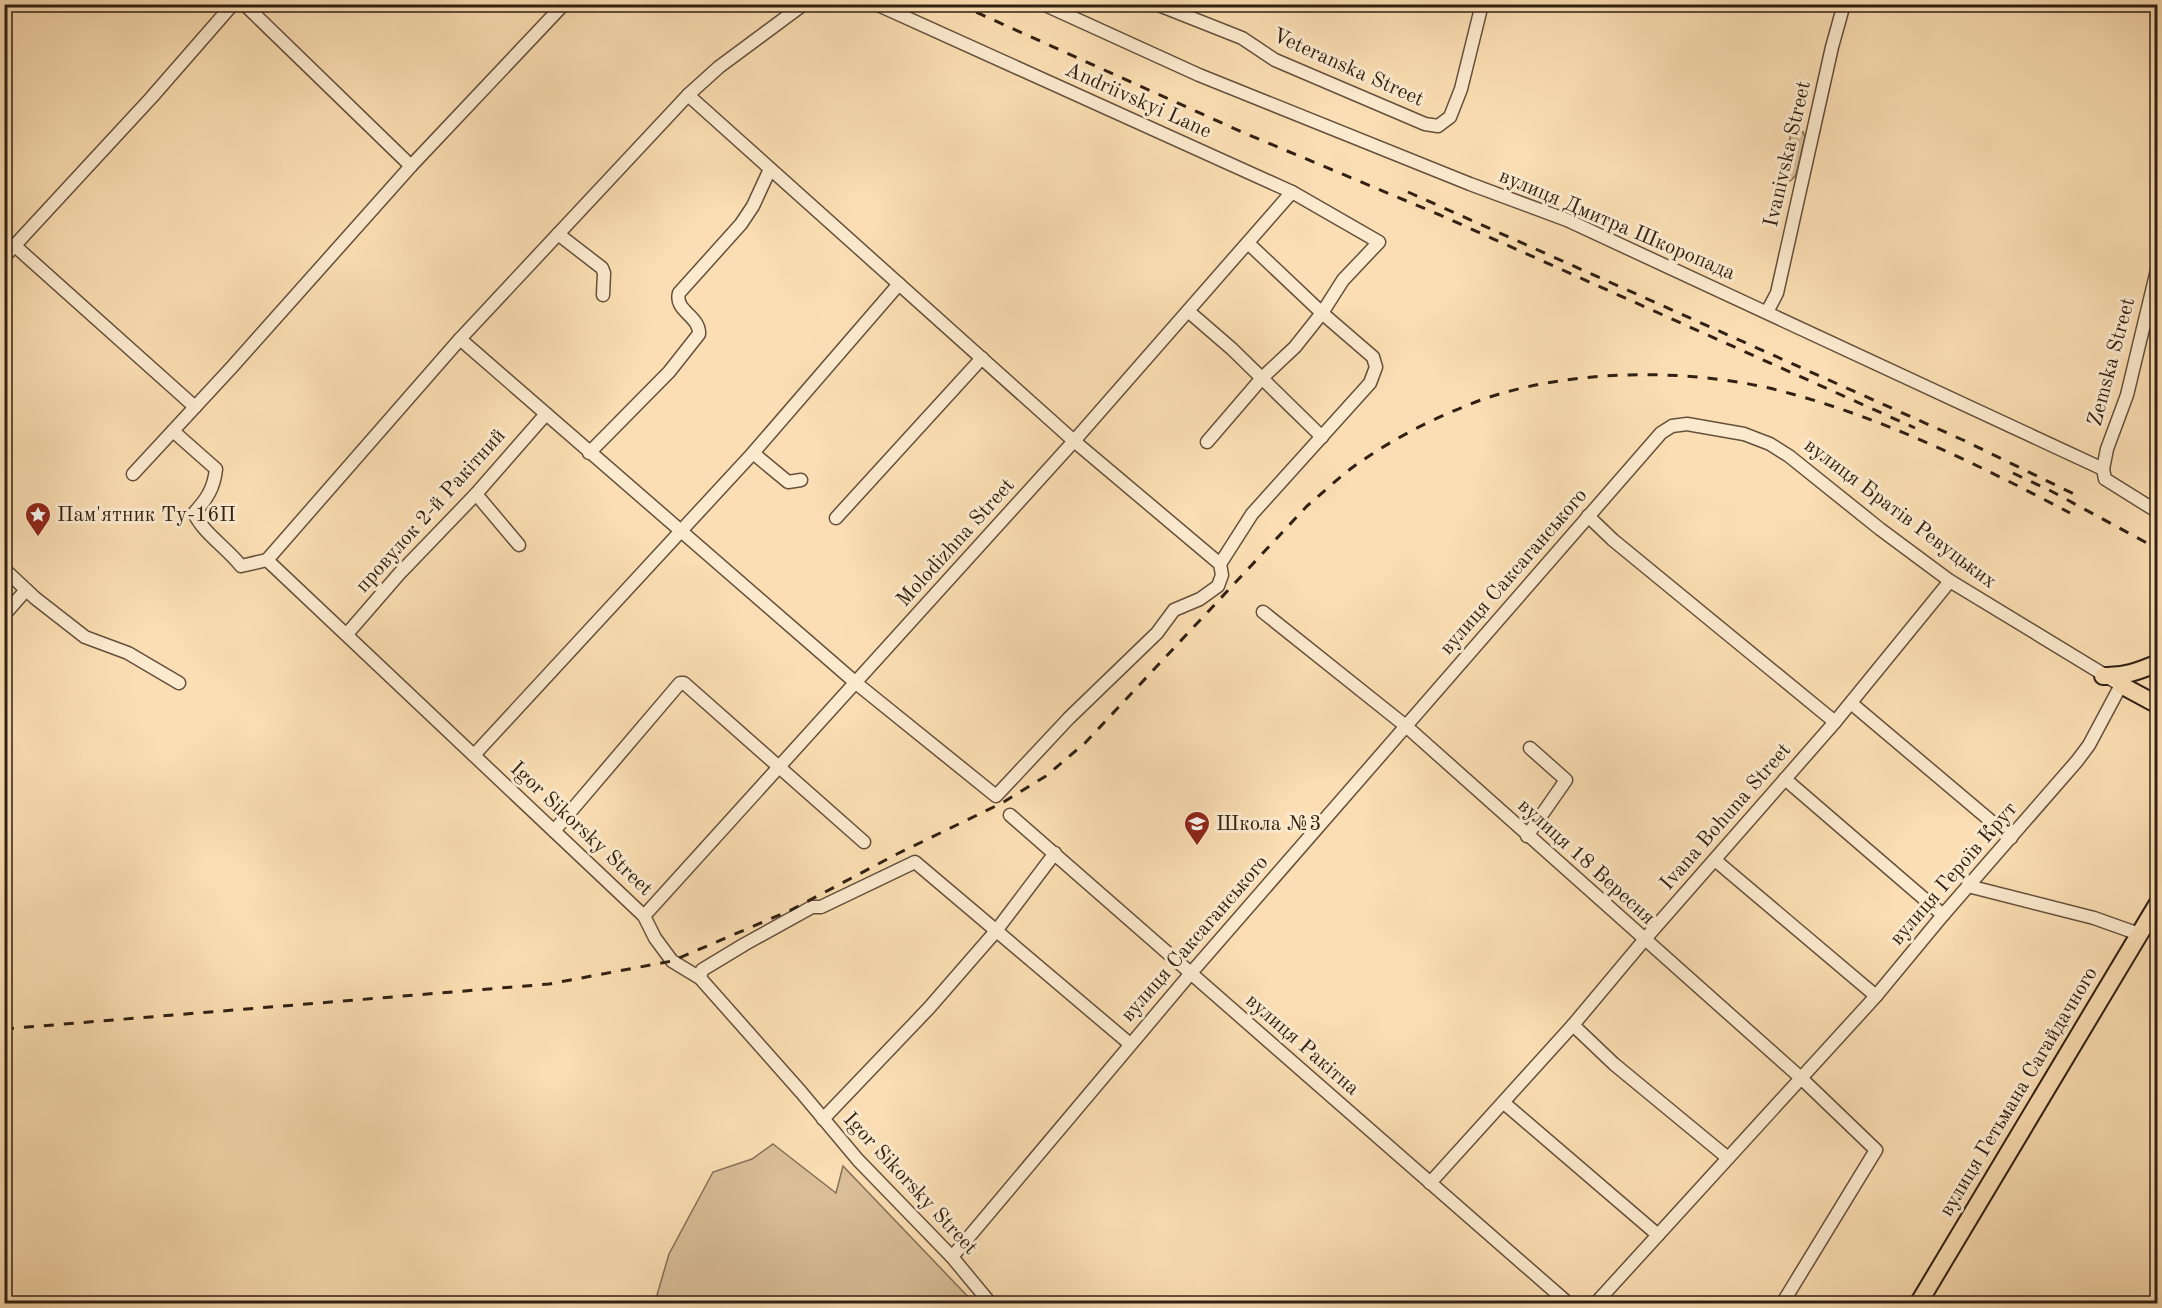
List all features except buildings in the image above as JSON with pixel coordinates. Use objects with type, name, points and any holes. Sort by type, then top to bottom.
[{"type":"main road","points":[[2103,676],[2132,674],[2157,663]]},
{"type":"main road","points":[[2121,685],[2157,705]]},
{"type":"main road","name":"вулиця Гетьмана Сагайдачного","points":[[1918,1304],[2157,903]]},
{"type":"street","points":[[4,257],[151,98],[233,4]]},
{"type":"street","points":[[244,4],[411,166]]},
{"type":"street","points":[[133,474],[411,166],[564,4]]},
{"type":"street","points":[[173,431],[216,469],[208,498],[194,513],[198,521],[241,566],[267,560],[460,339],[688,95],[719,66],[804,4]]},
{"type":"street","name":"Andriivskyi Lane","points":[[876,4],[1292,192],[1379,242],[1343,280],[1322,313]]},
{"type":"street","name":"вулиця Дмитра Шкоропада","points":[[1043,4],[1199,75],[1470,184],[1567,220],[2103,469],[2105,478],[2157,512]]},
{"type":"street","name":"Veteranska Street","points":[[1156,4],[1242,38],[1275,60],[1325,83],[1425,124],[1438,126],[1450,117],[1461,89],[1482,4]]},
{"type":"street","name":"Ivanivska Street","points":[[1767,312],[1777,293],[1844,4]]},
{"type":"street","points":[[460,339],[856,683],[996,796],[1069,718],[1157,633],[1174,610],[1200,599],[1218,586],[1222,575],[1220,564],[1074,441],[688,95]]},
{"type":"street","points":[[589,453],[669,372],[699,334],[696,321],[677,300],[679,292],[741,224],[753,206],[770,169]]},
{"type":"street","name":"Molodizhna Street","points":[[644,916],[1074,441],[1292,192]]},
{"type":"street","points":[[558,234],[602,268],[604,273],[603,295]]},
{"type":"street","points":[[1220,564],[1252,514],[1370,382],[1376,368],[1373,357],[1322,313],[1248,243]]},
{"type":"street","points":[[15,246],[195,407]]},
{"type":"street","name":"Zemska Street","points":[[2103,469],[2127,395],[2157,266]]},
{"type":"street","points":[[474,755],[753,453],[899,284]]},
{"type":"street","points":[[1188,311],[1262,378],[1322,437]]},
{"type":"street","points":[[1207,442],[1262,378],[1295,347],[1322,313]]},
{"type":"street","points":[[836,519],[982,358]]},
{"type":"street","name":"провулок 2-й Ракітний","points":[[347,634],[546,414]]},
{"type":"street","name":"вулиця Братів Ревуцьких","points":[[1661,433],[1672,426],[1687,424],[1744,434],[1770,444],[1789,456],[1880,530],[1950,581],[2121,685]]},
{"type":"street","name":"вулиця Саксаганського","points":[[952,1257],[1191,973],[1661,433]]},
{"type":"street","points":[[753,453],[789,487],[801,480]]},
{"type":"street","points":[[476,494],[519,546]]},
{"type":"street","points":[[1588,516],[1613,540],[1835,722]]},
{"type":"street","name":"Igor Sikorsky Street","points":[[267,560],[644,916],[655,938],[672,961],[700,978],[858,1160],[952,1257],[991,1304]]},
{"type":"street","points":[[4,569],[26,590],[85,637],[128,653],[179,683]]},
{"type":"street","name":"Ivana Bohuna Street","points":[[1430,1183],[1573,1025],[1835,722],[1950,581]]},
{"type":"street","points":[[4,615],[26,590]]},
{"type":"street","name":"вулиця 18 Вересня","points":[[1263,612],[1407,727],[1801,1077],[1876,1150],[1782,1304]]},
{"type":"street","points":[[554,831],[680,683],[684,683],[864,842]]},
{"type":"street","name":"вулиця Героїв Крут","points":[[1595,1304],[1876,996],[2011,838],[2089,745],[2121,685]]},
{"type":"street","points":[[1851,703],[2011,838]]},
{"type":"street","points":[[1527,836],[1566,780],[1530,748]]},
{"type":"street","points":[[1785,779],[1943,915]]},
{"type":"street","name":"вулиця Ракітна","points":[[1010,814],[1569,1304]]},
{"type":"street","points":[[823,1119],[929,1008],[996,931],[1055,854]]},
{"type":"street","points":[[1715,860],[1876,996]]},
{"type":"street","points":[[700,978],[702,970],[812,907],[821,907],[915,862],[1130,1044]]},
{"type":"street","points":[[1968,886],[2094,918],[2139,934]]},
{"type":"street","points":[[1573,1025],[1614,1064],[1728,1158]]},
{"type":"street","points":[[1504,1103],[1658,1235]]},
{"type":"shaded area","points":[[1795,131],[1803,132],[1805,137],[1796,175],[1790,181],[1781,176],[1791,134]]},
{"type":"shaded area","points":[[773,1144],[836,1193],[843,1166],[974,1303],[660,1303],[657,1295],[669,1254],[713,1172],[752,1159]]},
{"type":"railway","points":[[958,4],[1242,132],[1440,215],[1915,428]]},
{"type":"railway","points":[[1408,192],[1963,440],[2074,494]]},
{"type":"railway","points":[[4,1029],[549,984],[672,961],[791,910],[897,854],[1002,803],[1046,776],[1085,743],[1307,506],[1341,476],[1375,452],[1450,412],[1500,394],[1540,384],[1626,375],[1670,375],[1754,385],[1792,394],[1900,431],[2003,478],[2070,513]]},
{"type":"railway","points":[[2013,473],[2158,549]]},
{"type":"place","name":"Пам'ятник Ту-16П","points":[[38,538]]},
{"type":"place","name":"Школа №3","points":[[1197,847]]}]
